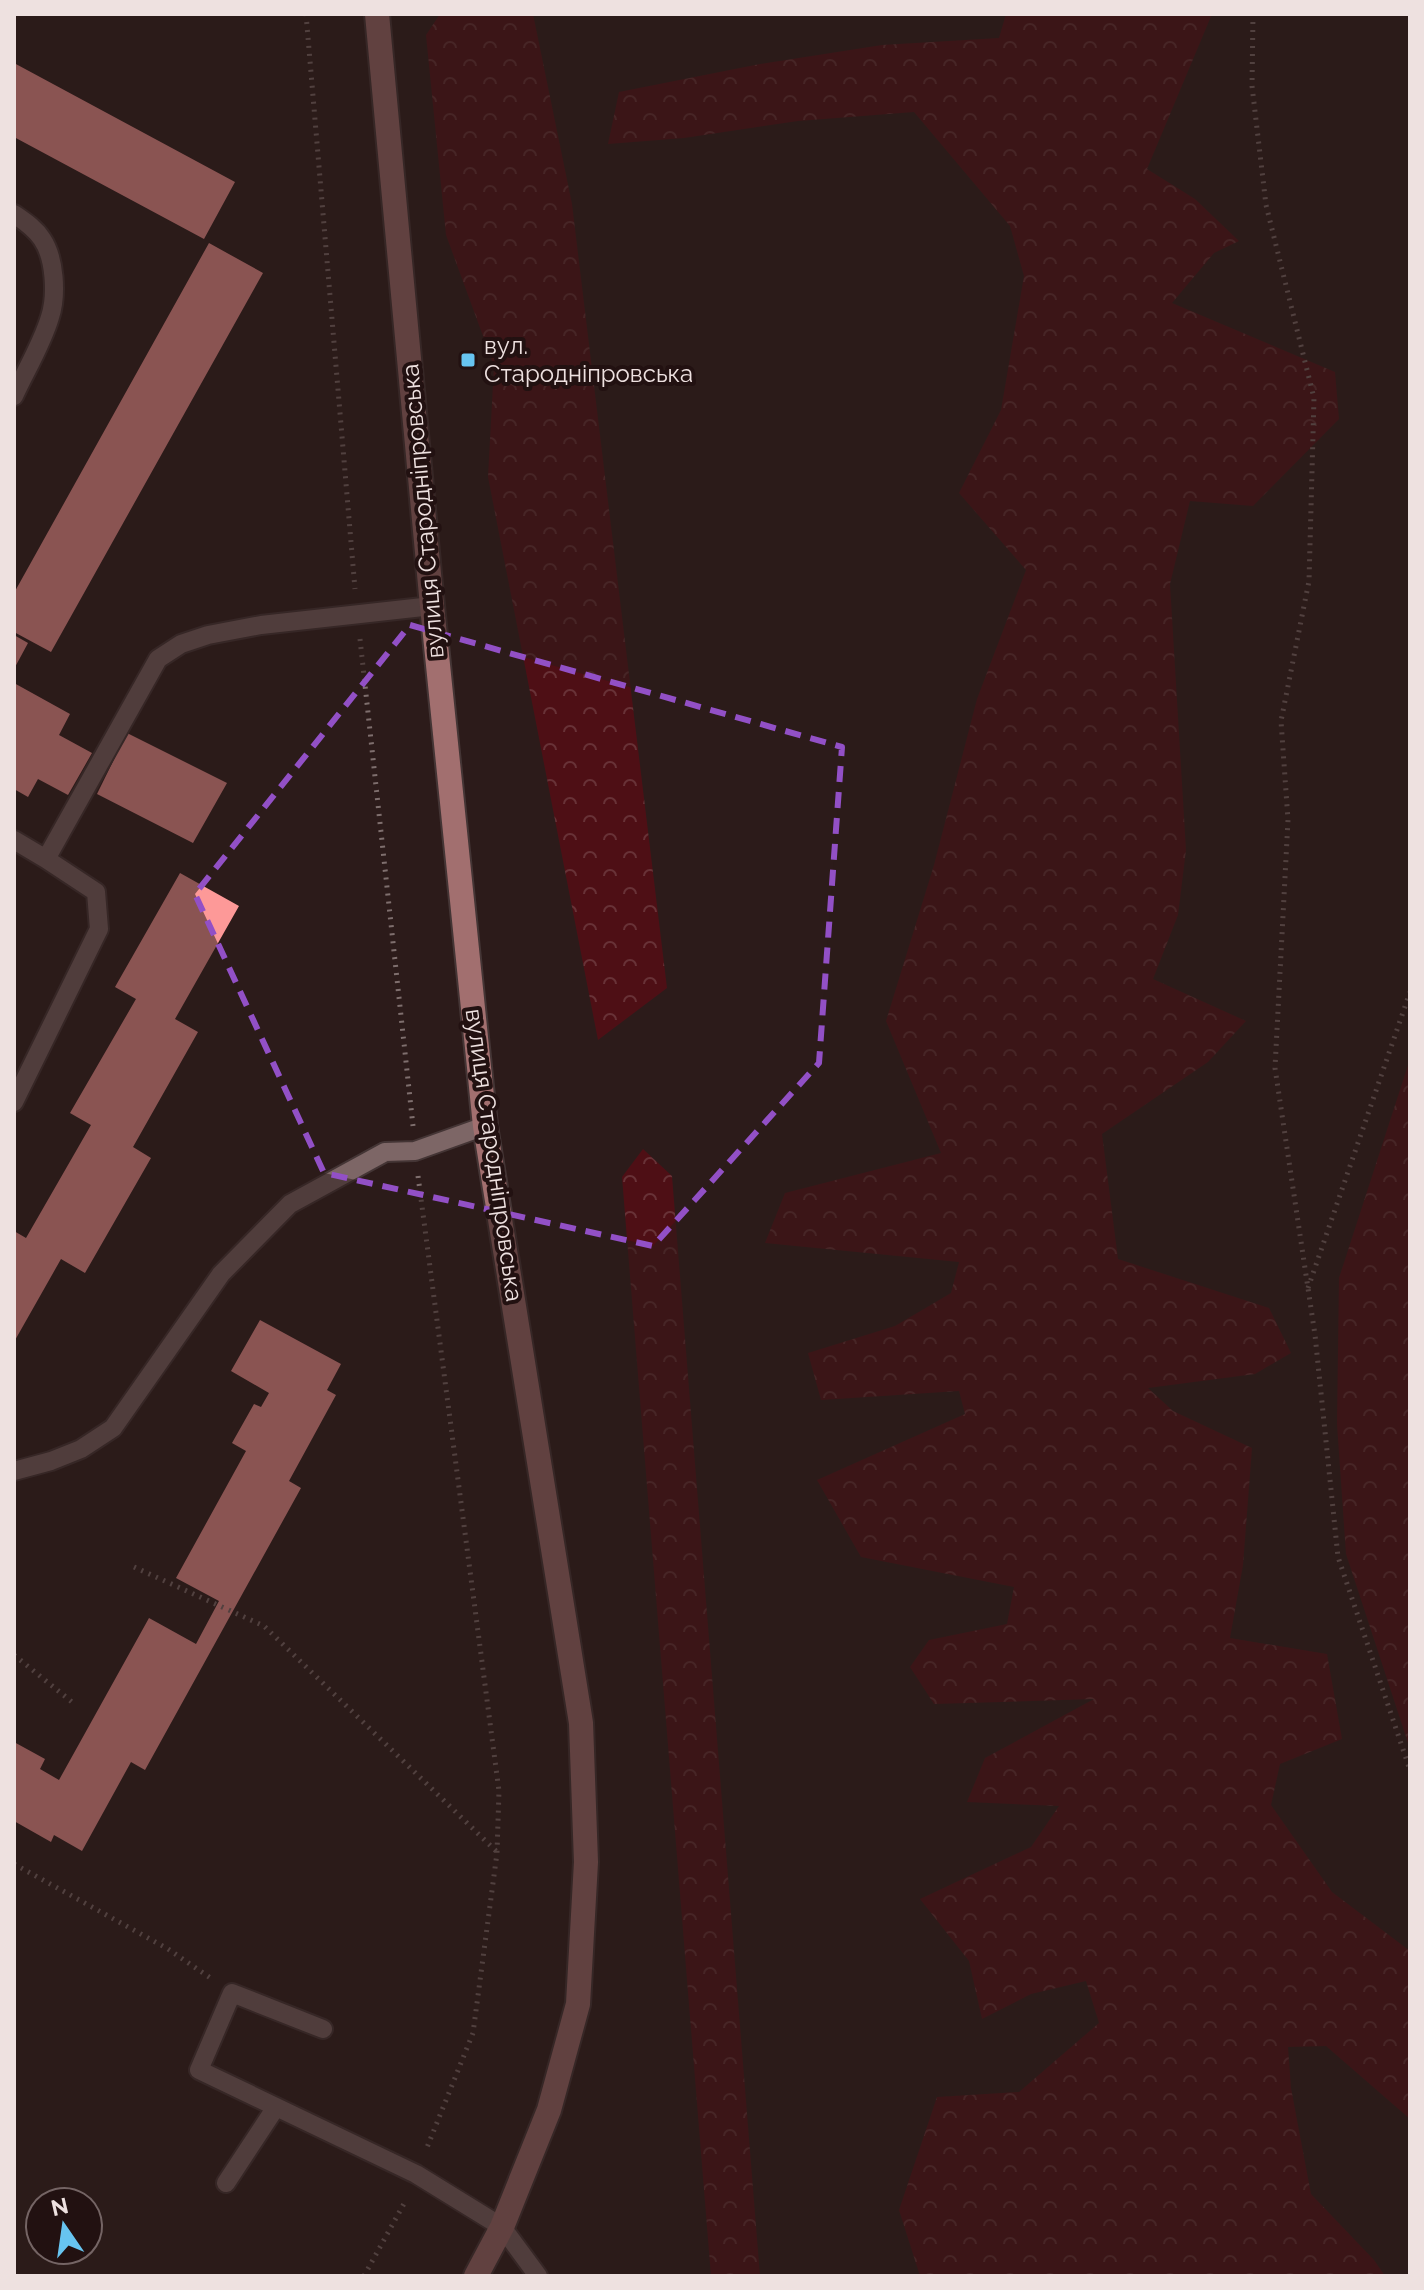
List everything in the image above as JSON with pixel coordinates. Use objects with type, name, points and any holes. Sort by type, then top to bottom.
[{"type":"street","name":"вулиця Стародніпровська","points":[[377,14],[432,606],[485,1126],[581,1723],[586,1862],[578,2004],[549,2110],[502,2227],[476,2276]]},
{"type":"lane","points":[[14,214],[28,223],[43,240],[50,260],[53,293],[45,332],[14,396]]},
{"type":"lane","points":[[46,859],[158,659],[181,644],[208,635],[261,625],[432,606]]},
{"type":"lane","points":[[14,840],[96,892],[99,929],[14,1102]]},
{"type":"lane","points":[[14,1471],[81,1449],[113,1428],[221,1274],[290,1204],[385,1152],[415,1151],[485,1126]]},
{"type":"lane","points":[[323,2029],[232,1993],[199,2070],[416,2174],[502,2227],[538,2276]]},
{"type":"lane","points":[[226,2183],[276,2107]]},
{"type":"path","points":[[1253,14],[1252,86],[1266,205],[1314,398],[1309,581],[1281,721],[1288,820],[1275,1068],[1308,1289],[1338,1557],[1410,1770]]},
{"type":"path","points":[[1308,1289],[1410,992]]},
{"type":"path","points":[[134,1567],[264,1626],[497,1853]]},
{"type":"path","points":[[14,1655],[72,1702]]},
{"type":"path","points":[[14,1864],[168,1949],[232,1993]]},
{"type":"highlighted area","points":[[410,625],[842,747],[819,1063],[653,1246],[324,1173],[195,894]]},
{"type":"green space","points":[[440,14],[533,14],[572,204],[667,988],[598,1040],[488,477],[494,366],[446,235],[426,35]]},
{"type":"green space","points":[[1006,14],[1212,14],[1147,169],[1195,199],[1239,241],[1214,253],[1172,303],[1335,372],[1339,419],[1253,506],[1190,501],[1170,584],[1186,850],[1178,915],[1153,979],[1246,1021],[1208,1062],[1102,1134],[1118,1259],[1269,1308],[1291,1353],[1255,1374],[1148,1388],[1173,1411],[1252,1448],[1243,1565],[1230,1638],[1327,1654],[1342,1739],[1280,1764],[1271,1805],[1332,1892],[1410,1951],[1410,2119],[1326,2046],[1288,2047],[1291,2088],[1311,2194],[1374,2260],[1385,2276],[920,2276],[899,2210],[937,2097],[1019,2092],[1099,2023],[1086,1981],[1031,1994],[982,2019],[969,1961],[920,1899],[1031,1847],[1059,1806],[967,1802],[985,1758],[1094,1699],[934,1704],[910,1667],[929,1640],[1007,1624],[1014,1587],[861,1557],[817,1480],[965,1414],[959,1391],[821,1400],[808,1353],[895,1326],[951,1293],[959,1262],[765,1243],[785,1193],[941,1153],[886,1021],[934,865],[977,699],[1026,570],[959,493],[1001,410],[1024,276],[1010,226],[914,112],[798,121],[684,138],[608,144],[619,92],[760,64],[882,45],[999,38]]},
{"type":"green space","points":[[1410,1059],[1410,1749],[1346,1554],[1337,1424],[1339,1278]]},
{"type":"green space","points":[[643,1149],[672,1176],[760,2276],[711,2276],[622,1177]]},
{"type":"building","points":[[14,63],[235,182],[204,239],[14,137]]},
{"type":"building","points":[[209,243],[263,273],[51,652],[14,632],[14,593]]},
{"type":"building","points":[[14,635],[28,643],[14,669]]},
{"type":"building","points":[[14,683],[70,714],[59,735],[92,753],[68,795],[38,779],[28,797],[14,789]]},
{"type":"building","points":[[127,733],[227,783],[193,843],[97,794]]},
{"type":"building","points":[[180,873],[239,906],[175,1019],[198,1032],[133,1147],[151,1158],[85,1273],[61,1259],[14,1342],[14,1231],[26,1238],[91,1125],[70,1113],[136,999],[115,987]]},
{"type":"building","points":[[260,1320],[341,1364],[327,1390],[336,1395],[289,1481],[301,1488],[145,1770],[131,1762],[82,1851],[54,1835],[51,1842],[14,1821],[14,1742],[45,1759],[40,1769],[59,1780],[149,1618],[196,1644],[219,1601],[176,1578],[246,1451],[232,1443],[254,1404],[261,1407],[269,1393],[231,1371]]},
{"type":"place","name":"вул. Стародніпровська","points":[[468,360]]}]
